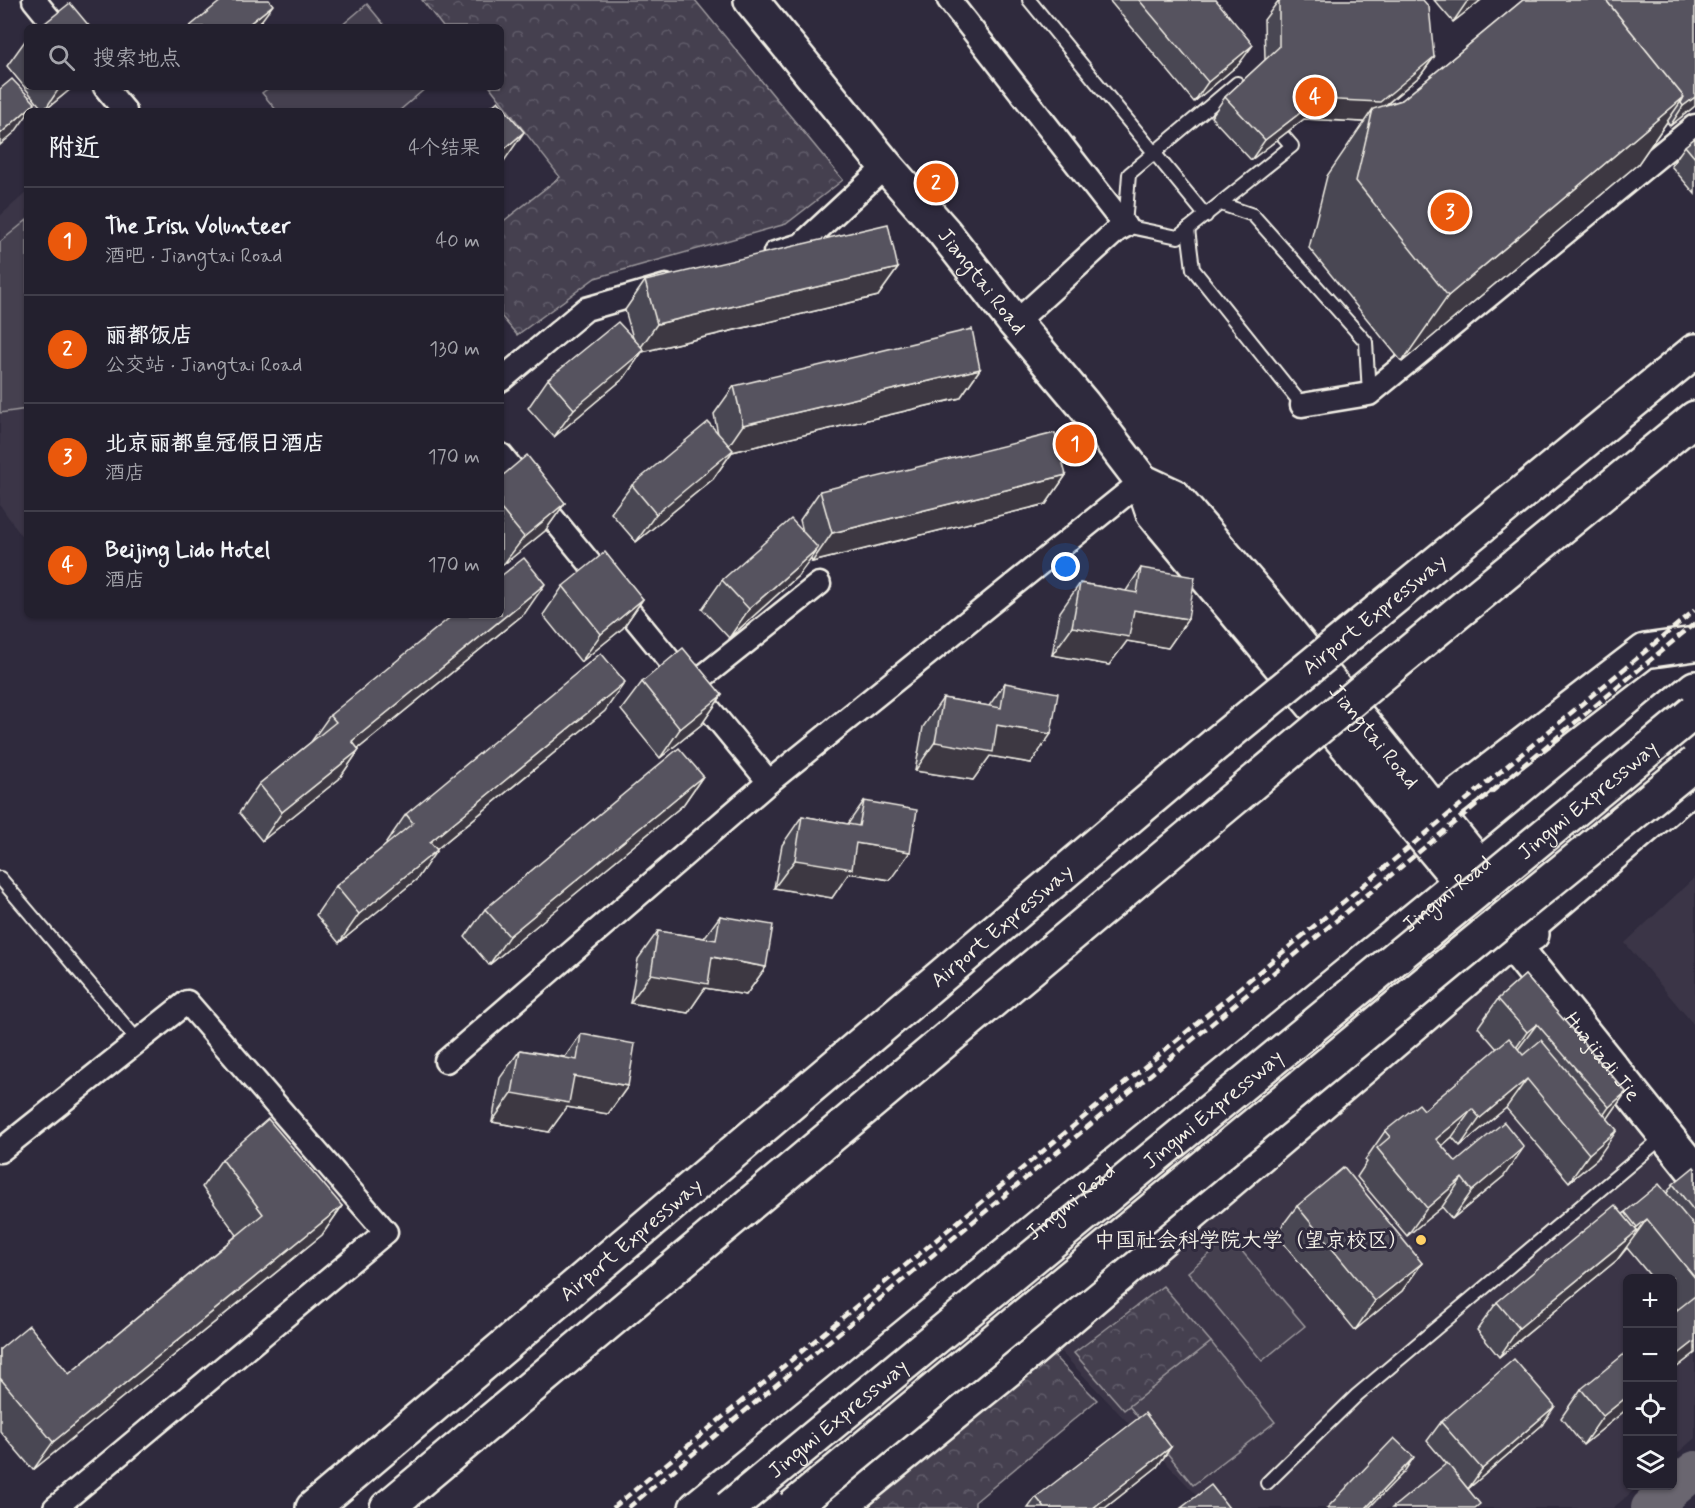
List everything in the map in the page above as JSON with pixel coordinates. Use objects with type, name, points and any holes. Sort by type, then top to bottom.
[{"type":"main road","name":"Jiangtai Road","points":[[751,0],[886,166],[944,232],[1015,323],[1083,404],[1142,481],[1153,513],[1470,874]]},
{"type":"main road","name":"Airport Expressway","points":[[313,1508],[1217,743],[1695,351]]},
{"type":"main road","points":[[387,1508],[1389,668],[1695,418]]},
{"type":"main road","name":"Jiangtai Road","points":[[1142,481],[1174,496],[1271,609],[1436,812],[1470,874]]},
{"type":"main road","points":[[1436,812],[1645,651],[1695,644]]},
{"type":"main road","name":"Jingmi Road","points":[[696,1508],[1695,688]]},
{"type":"main road","name":"Jingmi Expressway","points":[[729,1508],[1695,711]]},
{"type":"main road","name":"Jingmi Expressway","points":[[792,1508],[1457,957],[1695,763]]},
{"type":"main road","points":[[838,1508],[1026,1355],[1695,784]]},
{"type":"main road","name":"Huajiadi Jie","points":[[1470,874],[1680,1135],[1695,1172]]},
{"type":"street","points":[[34,0],[54,24]]},
{"type":"street","points":[[949,0],[1125,226],[1116,231],[1015,323]]},
{"type":"street","points":[[108,90],[122,108]]},
{"type":"street","points":[[1302,405],[1369,394],[1695,126]]},
{"type":"street","points":[[756,258],[801,245],[886,166]]},
{"type":"street","points":[[504,377],[586,309],[688,279]]},
{"type":"street","points":[[504,459],[769,782]]},
{"type":"street","points":[[446,1061],[769,782],[1142,481]]},
{"type":"street","points":[[691,686],[819,584]]},
{"type":"street","points":[[0,1151],[187,1002],[386,1232],[55,1508]]},
{"type":"lane","points":[[1029,0],[1206,216]]},
{"type":"lane","points":[[1237,83],[1292,146],[1178,237],[1125,226],[1128,174],[1155,152],[1237,83]]},
{"type":"lane","points":[[1221,204],[1252,215],[1366,342],[1369,394]]},
{"type":"lane","points":[[1188,230],[1193,269],[1302,405]]},
{"type":"lane","points":[[0,878],[138,1041]]},
{"type":"lane","points":[[1268,1483],[1357,1395],[1680,1135]]},
{"type":"shaded area","points":[[24,195],[24,540],[0,505],[0,216]]},
{"type":"shaded area","points":[[1695,877],[1695,1026],[1625,943]]},
{"type":"shaded area","name":"中国社会科学院大学（望京校区）","points":[[1489,951],[1695,1201],[1695,1438],[1677,1454],[1677,1274],[1623,1274],[1623,1490],[1634,1490],[1613,1508],[1209,1508],[1041,1331]]},
{"type":"green space","points":[[422,0],[695,0],[843,180],[786,224],[595,278],[517,335],[504,320],[504,221],[560,177],[492,90],[504,90],[504,24],[441,24]]},
{"type":"green space","points":[[367,4],[384,24],[344,24]]},
{"type":"green space","points":[[266,90],[424,90],[402,108],[274,108],[262,93]]},
{"type":"green space","points":[[24,222],[24,409],[0,413],[0,242]]},
{"type":"green space","points":[[1230,1237],[1305,1326],[1262,1361],[1188,1272]]},
{"type":"green space","points":[[1163,1286],[1211,1342],[1124,1410],[1074,1353]]},
{"type":"green space","points":[[1032,1334],[1097,1400],[975,1502],[975,1508],[817,1508]]},
{"type":"green space","points":[[1211,1342],[1275,1422],[1193,1485],[1129,1406]]},
{"type":"building","points":[[222,0],[269,0],[273,5],[249,24],[193,24]]},
{"type":"building","points":[[1139,0],[1216,0],[1253,45],[1208,82]]},
{"type":"building","points":[[1279,0],[1423,0],[1429,7],[1434,57],[1380,102],[1318,99],[1265,140],[1225,97],[1279,47]]},
{"type":"building","points":[[1523,0],[1606,0],[1684,97],[1448,296],[1356,181],[1373,109],[1402,100]]},
{"type":"building","points":[[1606,0],[1695,0],[1695,97],[1683,106],[1681,103],[1684,97]]},
{"type":"building","points":[[70,3],[88,24],[44,24]]},
{"type":"building","points":[[12,79],[35,103],[29,108],[24,108],[24,113],[0,134],[0,89]]},
{"type":"building","points":[[498,101],[504,108],[490,108]]},
{"type":"building","points":[[504,108],[524,132],[504,149]]},
{"type":"building","points":[[1695,138],[1695,158],[1685,146]]},
{"type":"building","points":[[888,224],[898,268],[657,324],[645,281]]},
{"type":"building","points":[[618,322],[644,350],[574,409],[548,379]]},
{"type":"building","points":[[972,329],[980,369],[743,425],[734,386]]},
{"type":"building","points":[[708,422],[733,450],[656,514],[632,485]]},
{"type":"building","points":[[1055,433],[1066,475],[832,533],[820,491]]},
{"type":"building","points":[[527,455],[565,503],[524,537],[504,513],[504,474]]},
{"type":"building","points":[[791,519],[818,548],[749,609],[722,580]]},
{"type":"building","points":[[605,552],[643,599],[601,634],[563,586]]},
{"type":"building","points":[[524,558],[545,584],[504,617],[504,574]]},
{"type":"building","points":[[1141,568],[1195,577],[1188,619],[1134,610],[1129,637],[1072,627],[1080,583],[1137,593]]},
{"type":"building","points":[[449,618],[503,618],[352,741],[359,750],[282,812],[259,784],[336,722],[330,715]]},
{"type":"building","points":[[683,648],[722,695],[680,729],[642,682]]},
{"type":"building","points":[[601,653],[625,682],[430,842],[437,850],[359,914],[336,886],[413,823],[406,814]]},
{"type":"building","points":[[1005,683],[1058,693],[1051,734],[997,725],[993,752],[935,742],[943,698],[1001,708]]},
{"type":"building","points":[[679,748],[703,776],[509,936],[485,909]]},
{"type":"building","points":[[864,801],[917,810],[910,852],[856,843],[852,869],[795,860],[802,816],[859,826]]},
{"type":"building","points":[[720,916],[773,925],[766,967],[712,957],[708,984],[651,974],[658,931],[716,940]]},
{"type":"building","points":[[1525,975],[1626,1092],[1609,1107],[1537,1024],[1527,1032],[1498,999]]},
{"type":"building","points":[[581,1034],[635,1044],[628,1086],[574,1076],[569,1103],[512,1093],[520,1050],[577,1060]]},
{"type":"building","points":[[1509,1038],[1523,1055],[1541,1040],[1617,1130],[1589,1154],[1527,1079],[1480,1118],[1472,1109],[1436,1139],[1456,1162],[1504,1122],[1524,1147],[1472,1191],[1462,1178],[1427,1208],[1377,1148],[1390,1137],[1385,1131],[1419,1104],[1424,1110]]},
{"type":"building","points":[[268,1119],[342,1206],[53,1442],[0,1378],[0,1349],[29,1325],[69,1374],[263,1214],[222,1159]]},
{"type":"building","points":[[1344,1167],[1422,1263],[1375,1301],[1297,1206]]},
{"type":"building","points":[[1694,1167],[1695,1169],[1695,1212],[1673,1184]]},
{"type":"building","points":[[1659,1184],[1695,1227],[1695,1278],[1647,1219],[1637,1227],[1625,1212]]},
{"type":"building","points":[[1615,1205],[1637,1231],[1519,1328],[1497,1302]]},
{"type":"building","points":[[1695,1296],[1695,1341],[1677,1355],[1677,1328],[1677,1310]]},
{"type":"building","points":[[1623,1355],[1623,1400],[1603,1416],[1581,1389]]},
{"type":"building","points":[[1514,1359],[1555,1406],[1482,1469],[1441,1422]]},
{"type":"building","points":[[1145,1413],[1171,1447],[1093,1508],[1045,1508],[1036,1497]]},
{"type":"building","points":[[1394,1438],[1414,1457],[1366,1508],[1327,1508]]},
{"type":"building","points":[[1447,1463],[1480,1504],[1475,1508],[1392,1508]]},
{"type":"building","points":[[1211,1485],[1229,1508],[1181,1508]]},
{"type":"waterway","points":[[1650,1508],[1695,1470]]},
{"type":"railway","points":[[613,1508],[1695,610]]},
{"type":"railway","points":[[628,1508],[1695,623]]},
{"type":"place","name":"Beijing Lido Hotel","points":[[1315,97]]},
{"type":"place","name":"丽都饭店","points":[[936,183]]},
{"type":"place","name":"北京丽都皇冠假日酒店","points":[[1450,212]]},
{"type":"place","name":"The Irish Volunteer","points":[[1075,444]]},
{"type":"place","name":"中国社会科学院大学（望京校区）","points":[[1421,1240]]}]
